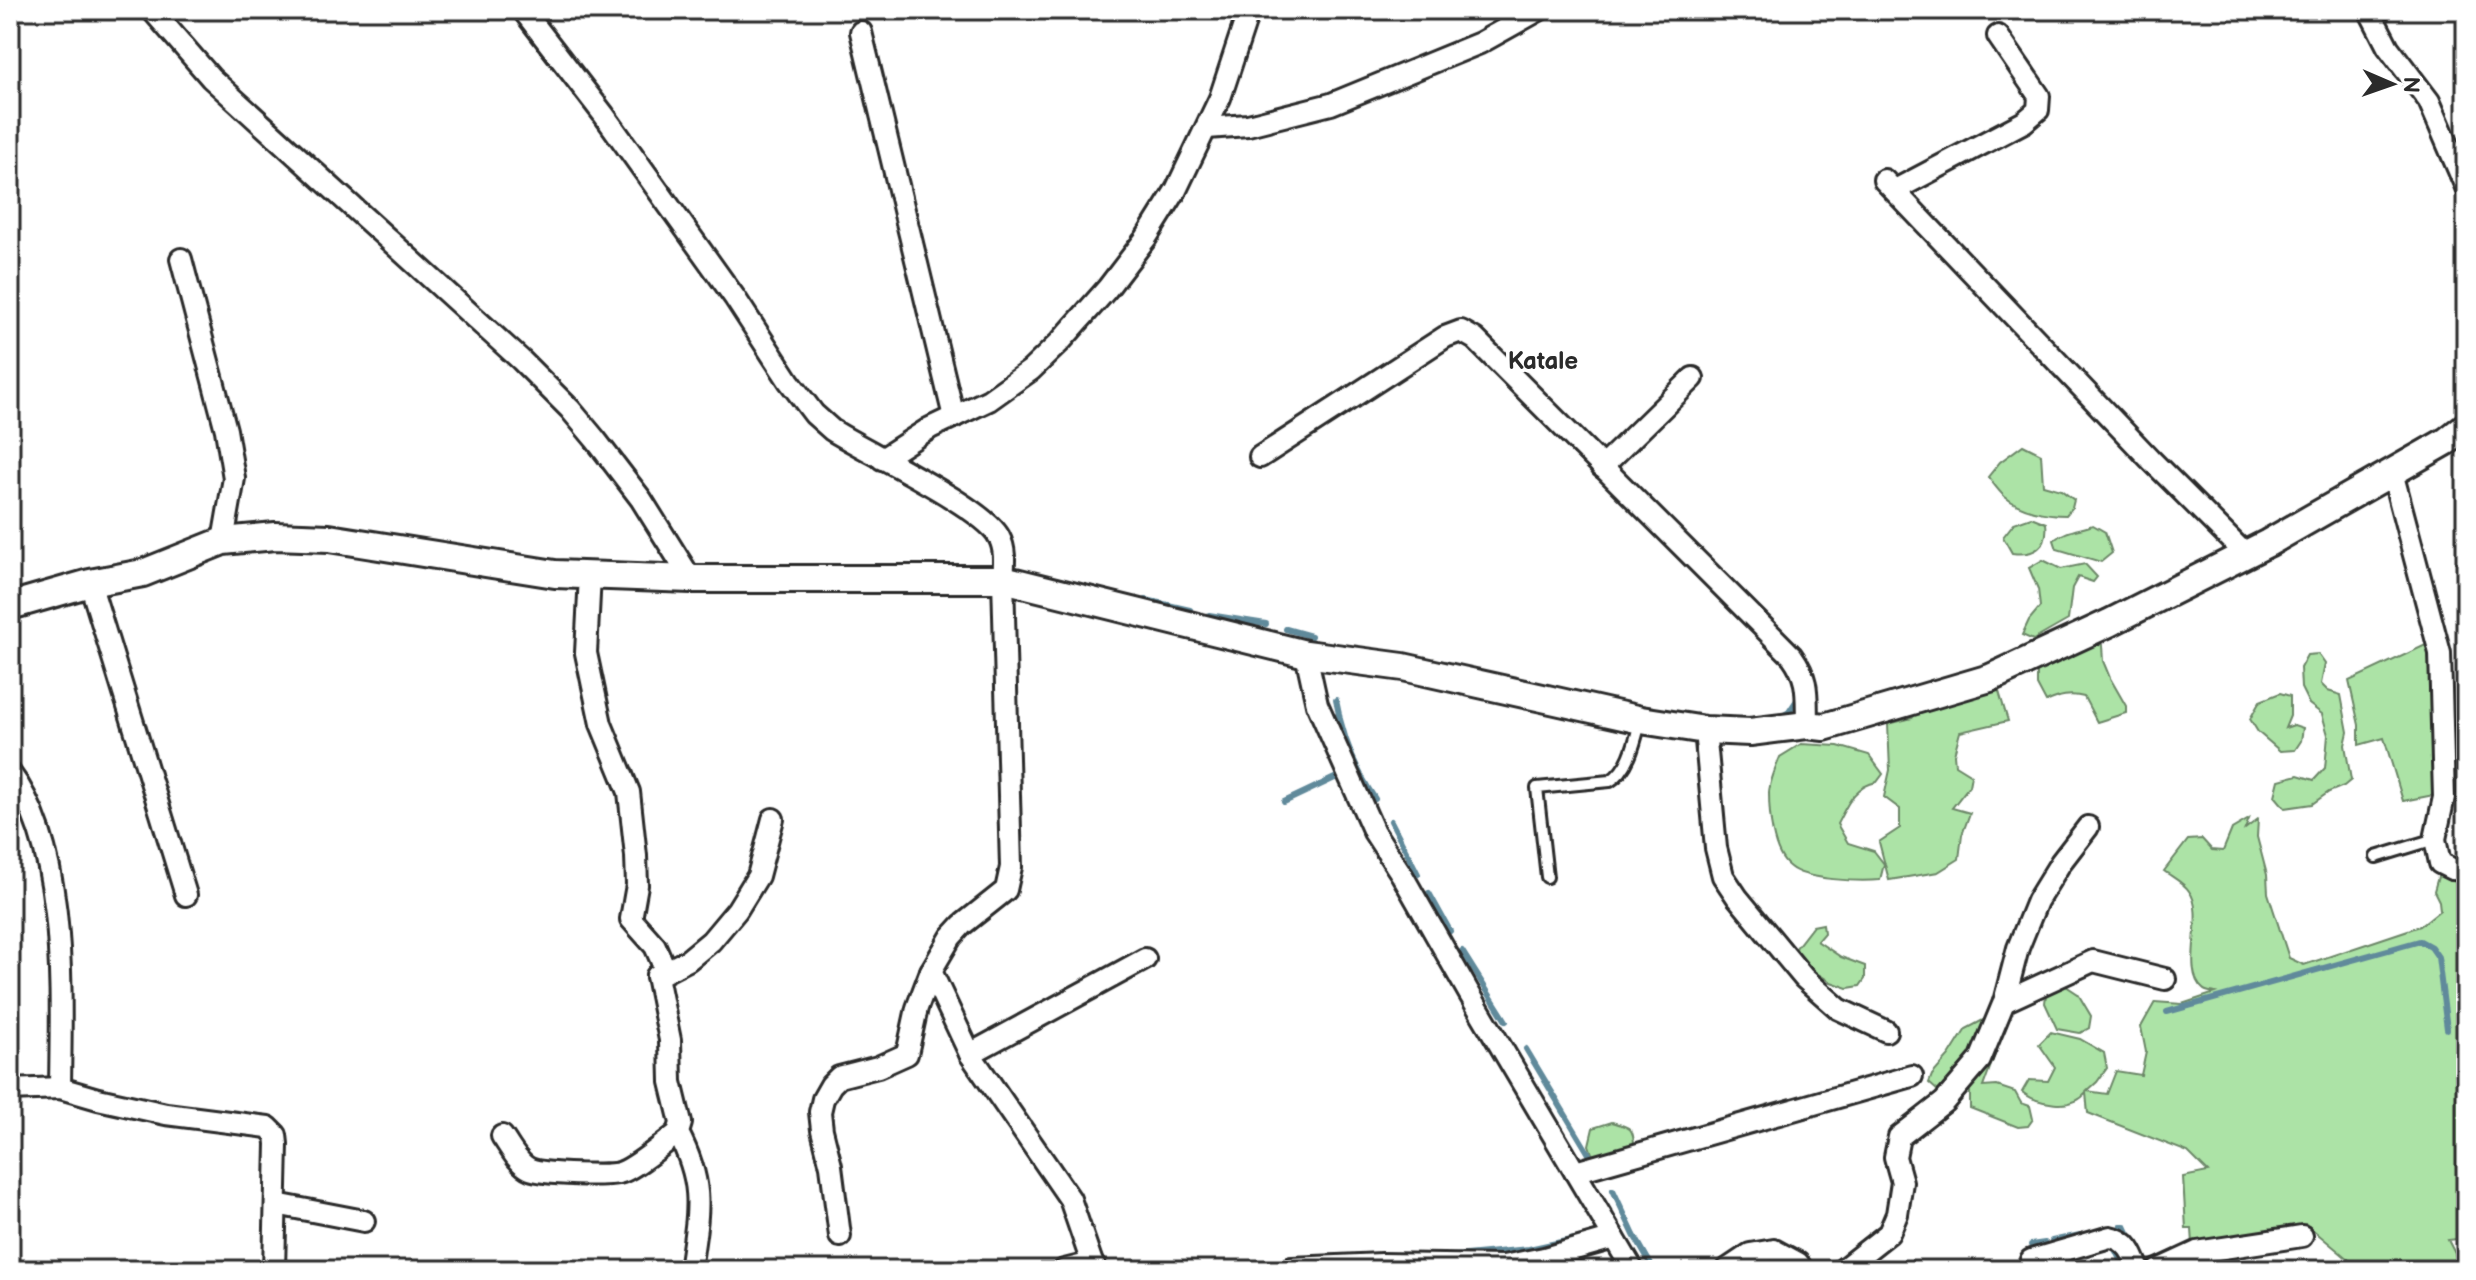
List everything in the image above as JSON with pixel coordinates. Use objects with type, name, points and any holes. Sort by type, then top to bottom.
[{"type":"street","points":[[152,10],[211,78],[521,360],[570,409],[641,499],[691,579]]},
{"type":"street","points":[[523,10],[613,127],[814,414],[832,430],[969,509],[999,535],[1005,552],[1003,579],[1011,867],[1006,890],[951,937],[931,971],[917,1008],[907,1054],[878,1067],[839,1077],[823,1099],[821,1121],[831,1166],[840,1236]]},
{"type":"street","points":[[882,459],[930,428],[989,400],[1031,370],[1107,289],[1146,238],[1176,190],[1207,128],[1249,10]]},
{"type":"street","points":[[1207,128],[1248,125],[1331,104],[1480,43],[1539,10]]},
{"type":"street","points":[[2369,10],[2388,47],[2429,101],[2466,187]]},
{"type":"street","points":[[861,32],[954,417]]},
{"type":"street","points":[[1998,36],[2039,96],[2038,110],[2024,122],[1889,185],[2150,459],[2245,554]]},
{"type":"street","points":[[181,259],[226,430],[234,478],[223,541]]},
{"type":"street","points":[[1260,457],[1445,337],[1461,331],[1475,339],[1792,656],[1803,672],[1806,685],[1807,725]]},
{"type":"street","points":[[1602,467],[1693,378]]},
{"type":"street","points":[[10,606],[90,583],[143,573],[223,541],[275,536],[329,538],[555,574],[691,579],[1003,579],[1306,654],[1403,667],[1641,720],[1705,730],[1750,732],[1807,725],[1824,727],[1990,678],[2109,623],[2245,554],[2447,441],[2466,426]]},
{"type":"street","points":[[2392,472],[2440,653],[2444,797],[2435,839],[2440,863],[2452,869],[2466,870]]},
{"type":"street","points":[[590,575],[586,653],[601,724],[629,792],[637,885],[631,919],[655,946],[662,961],[665,969],[657,976]]},
{"type":"street","points":[[90,583],[186,895]]},
{"type":"street","points":[[1306,654],[1317,704],[1374,832],[1633,1270]]},
{"type":"street","points":[[1705,730],[1716,848],[1723,876],[1804,978],[1839,1009],[1886,1031]]},
{"type":"street","points":[[10,773],[30,804],[51,873],[61,1015],[60,1088]]},
{"type":"street","points":[[657,976],[688,960],[711,941],[737,910],[758,876],[773,819]]},
{"type":"street","points":[[1842,1270],[1889,1233],[1897,1214],[1902,1182],[1895,1157],[1899,1137],[1944,1102],[1980,1060],[2004,1002],[2018,948],[2037,901],[2088,827]]},
{"type":"street","points":[[970,1054],[1145,959]]},
{"type":"street","points":[[2004,1002],[2093,961],[2165,979]]},
{"type":"street","points":[[931,971],[970,1054],[1070,1199],[1094,1266],[1064,1270]]},
{"type":"street","points":[[502,1136],[528,1169],[605,1175],[622,1173],[678,1133],[681,1123],[671,1082],[670,1040],[657,976]]},
{"type":"street","points":[[1575,1172],[1912,1076]]},
{"type":"street","points":[[10,1090],[60,1088],[166,1114],[268,1127],[276,1135],[277,1144],[274,1270]]},
{"type":"street","points":[[678,1133],[697,1177],[699,1207],[690,1270]]},
{"type":"street","points":[[276,1204],[364,1221]]},
{"type":"street","points":[[2158,1270],[2197,1252],[2302,1236]]},
{"type":"street","points":[[2025,1265],[2110,1237],[2125,1243],[2139,1270]]},
{"type":"street","points":[[1292,1268],[1503,1266],[1614,1238]]},
{"type":"street","points":[[1726,1270],[1750,1254],[1774,1250],[1798,1263],[1803,1270]]},
{"type":"lane","points":[[1547,877],[1537,788],[1610,781],[1618,776],[1634,746],[1641,720]]},
{"type":"lane","points":[[2376,857],[2435,839]]},
{"type":"green space","points":[[2023,445],[2041,454],[2043,485],[2061,490],[2074,500],[2066,515],[2042,513],[2011,502],[1988,477],[2000,462]]},
{"type":"green space","points":[[2031,517],[2046,523],[2042,544],[2027,553],[2012,553],[2003,537],[2014,523]]},
{"type":"green space","points":[[2093,525],[2105,532],[2112,553],[2101,562],[2057,549],[2054,540],[2068,532]]},
{"type":"green space","points":[[2043,560],[2061,569],[2085,564],[2097,577],[2093,582],[2078,577],[2072,588],[2068,620],[2033,640],[2022,635],[2040,607],[2038,589],[2029,568]]},
{"type":"green space","points":[[2087,639],[2102,645],[2103,661],[2126,706],[2126,713],[2097,722],[2084,697],[2065,696],[2046,702],[2037,685],[2037,671]]},
{"type":"green space","points":[[2432,642],[2439,794],[2403,801],[2384,738],[2359,745],[2359,725],[2349,681]]},
{"type":"green space","points":[[2318,654],[2325,664],[2321,684],[2328,691],[2341,695],[2348,732],[2345,745],[2351,780],[2312,804],[2285,808],[2275,796],[2279,780],[2298,775],[2314,780],[2325,768],[2328,735],[2322,714],[2309,704],[2301,688],[2300,668],[2307,655]]},
{"type":"green space","points":[[1997,685],[2008,721],[1960,732],[1954,754],[1955,765],[1971,775],[1969,786],[1952,808],[1970,813],[1962,835],[1959,859],[1938,872],[1889,880],[1879,842],[1900,828],[1900,809],[1884,797],[1890,770],[1888,724],[1912,718],[1931,699]]},
{"type":"green space","points":[[2280,693],[2290,696],[2290,716],[2285,728],[2294,725],[2303,728],[2301,741],[2295,750],[2280,751],[2258,732],[2250,719],[2260,701]]},
{"type":"green space","points":[[1801,744],[1838,746],[1869,755],[1883,774],[1877,782],[1857,792],[1837,824],[1848,843],[1874,851],[1884,864],[1880,880],[1808,875],[1790,867],[1779,853],[1771,822],[1770,788],[1780,757]]},
{"type":"green space","points":[[2249,819],[2245,829],[2258,819],[2257,837],[2267,875],[2268,893],[2289,958],[2304,965],[2420,926],[2440,910],[2434,891],[2439,873],[2466,884],[2466,1238],[2448,1240],[2463,1269],[2361,1270],[2306,1224],[2193,1244],[2192,1229],[2186,1229],[2183,1177],[2208,1172],[2188,1152],[2088,1113],[2086,1093],[2072,1102],[2054,1104],[2036,1100],[2022,1092],[2029,1080],[2048,1081],[2055,1067],[2039,1044],[2051,1032],[2080,1039],[2104,1053],[2107,1068],[2087,1091],[2107,1094],[2116,1071],[2141,1075],[2146,1052],[2141,1027],[2155,1002],[2182,1004],[2215,993],[2203,989],[2194,969],[2194,901],[2184,885],[2164,871],[2188,840],[2202,839],[2212,850],[2223,851],[2232,829]]},
{"type":"green space","points":[[1823,924],[1824,933],[1817,941],[1841,957],[1865,966],[1865,979],[1860,986],[1848,988],[1831,982],[1802,964],[1796,948],[1813,926]]},
{"type":"green space","points":[[2063,984],[2078,994],[2091,1016],[2089,1028],[2080,1033],[2057,1029],[2045,1003],[2047,986]]},
{"type":"green space","points":[[1985,1019],[1995,1029],[1995,1054],[1983,1087],[1997,1086],[2015,1092],[2021,1103],[2030,1106],[2033,1119],[2028,1126],[2018,1127],[1970,1108],[1970,1092],[1949,1089],[1939,1092],[1929,1083],[1966,1029]]},
{"type":"green space","points":[[1612,1122],[1629,1129],[1634,1146],[1594,1159],[1589,1145],[1593,1128]]},
{"type":"waterway","points":[[1146,600],[1190,610]]},
{"type":"waterway","points":[[1209,615],[1266,624]]},
{"type":"waterway","points":[[1286,629],[1311,636]]},
{"type":"waterway","points":[[1780,717],[1789,712],[1799,697]]},
{"type":"waterway","points":[[1336,700],[1350,751],[1375,799]]},
{"type":"waterway","points":[[1284,802],[1339,776],[1336,769]]},
{"type":"waterway","points":[[1391,821],[1418,874]]},
{"type":"waterway","points":[[1429,893],[1450,931]]},
{"type":"waterway","points":[[2167,1012],[2420,941],[2431,947],[2438,957],[2447,1029]]},
{"type":"waterway","points":[[1462,951],[1506,1021]]},
{"type":"waterway","points":[[1526,1049],[1592,1159]]},
{"type":"waterway","points":[[1613,1190],[1654,1270]]},
{"type":"waterway","points":[[2121,1226],[2125,1226],[2132,1241]]},
{"type":"waterway","points":[[2052,1241],[2080,1235]]},
{"type":"waterway","points":[[1455,1256],[1529,1249],[1575,1239]]},
{"type":"waterway","points":[[2031,1245],[2045,1243]]},
{"type":"waterway","points":[[2110,1245],[2114,1247],[2125,1270]]},
{"type":"district","name":"Katale","points":[[1543,361]]}]
